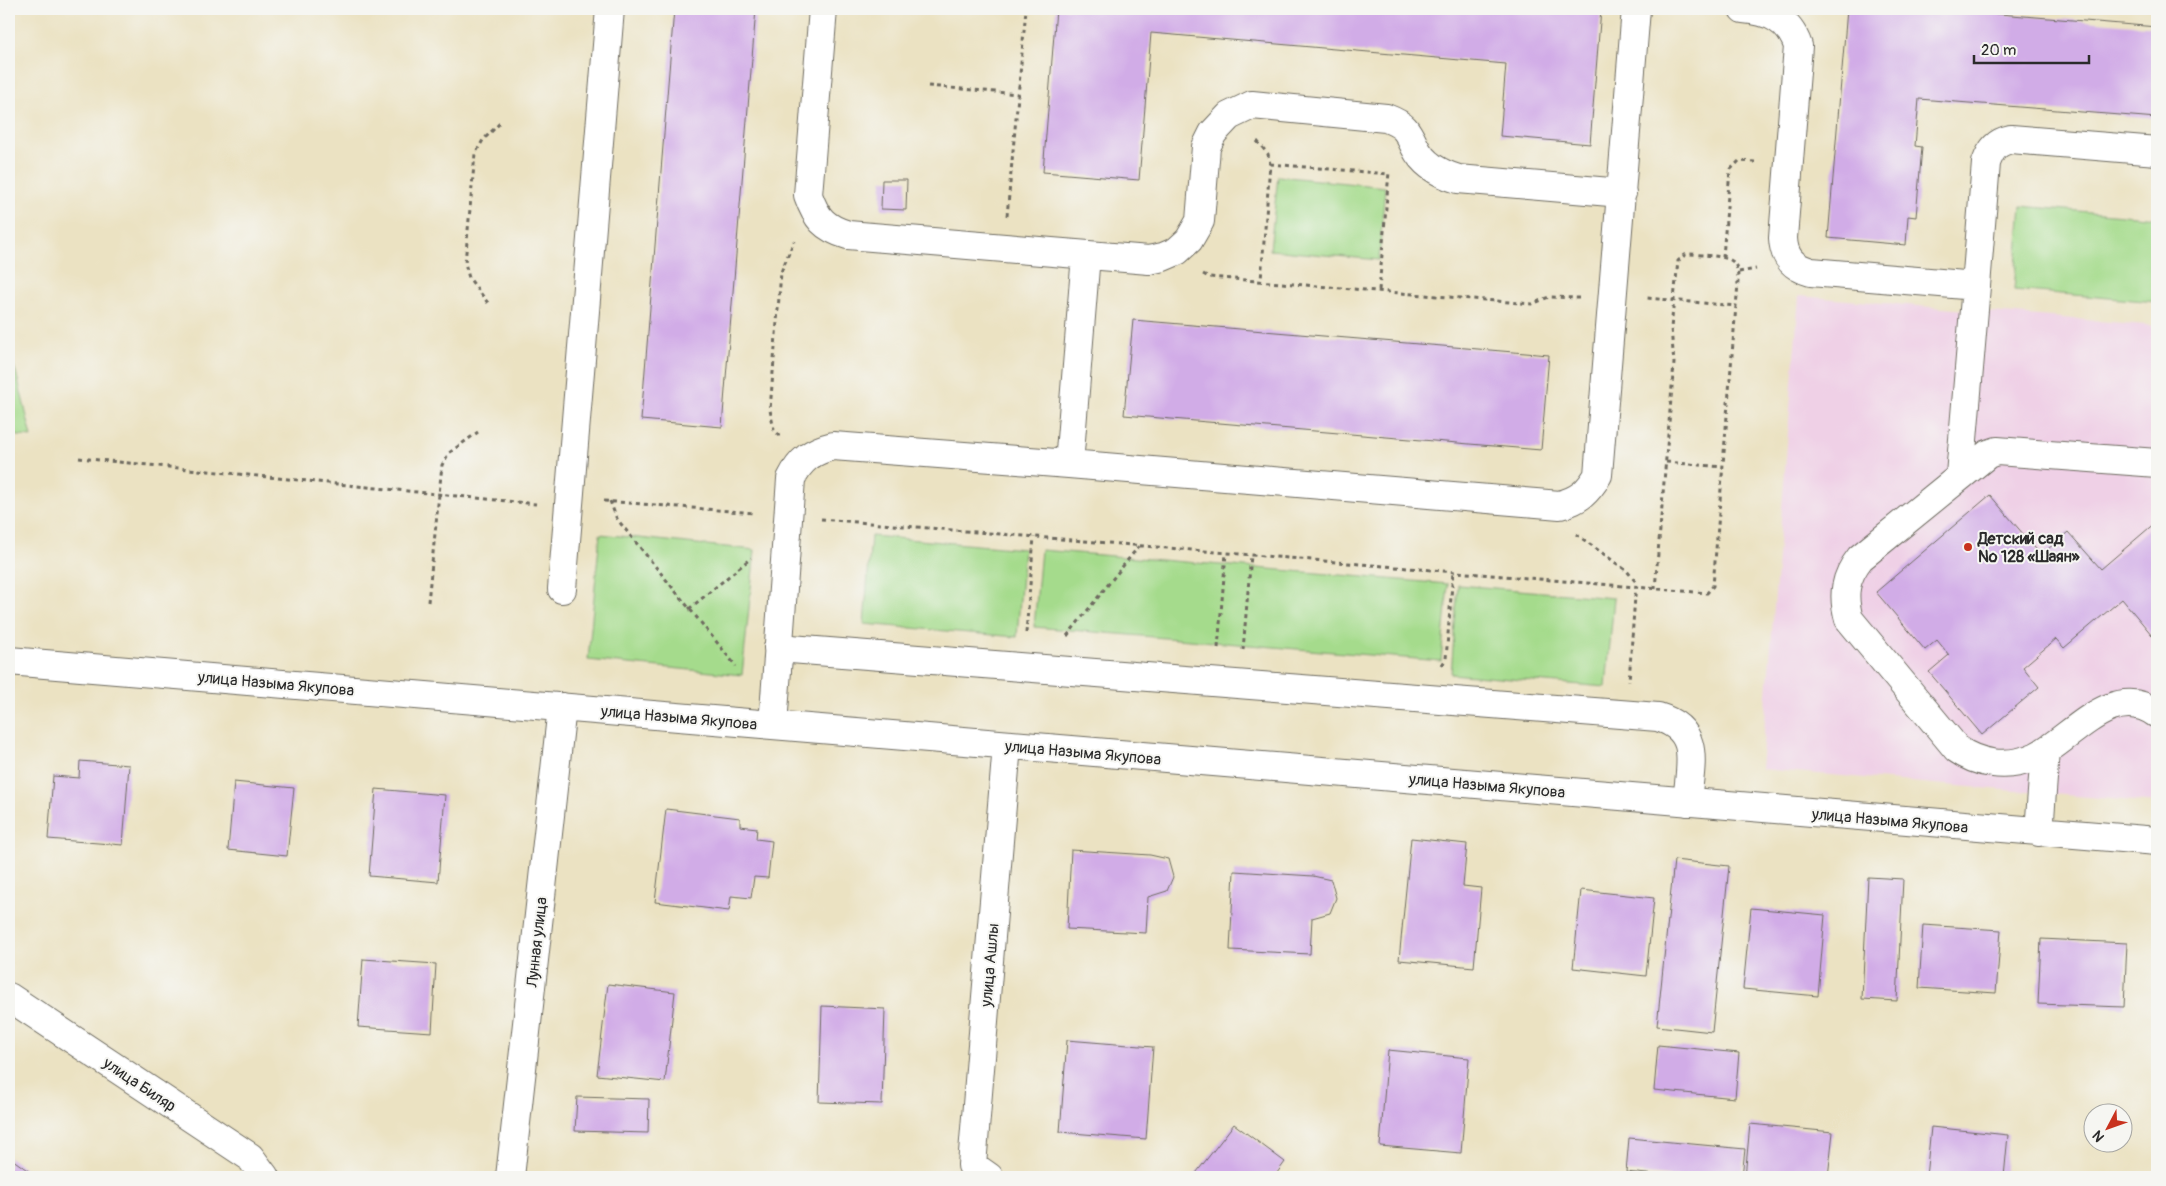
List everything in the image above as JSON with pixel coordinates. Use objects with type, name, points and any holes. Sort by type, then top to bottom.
[{"type":"street","points":[[562,589],[610,9]]},
{"type":"street","points":[[823,9],[808,195],[814,212],[824,224],[835,232],[848,235],[1149,260],[1164,258],[1177,251],[1189,240],[1200,220],[1206,147],[1213,133],[1229,116],[1252,105],[1378,116],[1393,120],[1403,126],[1412,136],[1415,147],[1424,159],[1447,176],[1458,179],[1622,193]]},
{"type":"street","points":[[772,725],[791,479],[805,458],[817,450],[833,446],[1560,506],[1580,497],[1590,489],[1598,475],[1636,9]]},
{"type":"street","points":[[1743,9],[1761,10],[1777,16],[1795,36],[1798,46],[1783,247],[1791,263],[1800,269],[1811,272],[1976,286]]},
{"type":"street","points":[[1960,475],[1986,162],[1990,152],[1996,145],[2011,139],[2157,151]]},
{"type":"street","points":[[1069,464],[1086,255]]},
{"type":"street","points":[[2157,463],[1997,451],[1981,457],[1860,558],[1854,566],[1845,589],[1844,604],[1849,619],[1957,749],[1968,758],[2003,764],[2018,762],[2045,751],[2094,716],[2108,708],[2122,704],[2137,704],[2149,708],[2157,714]]},
{"type":"street","points":[[778,648],[1658,717],[1671,721],[1684,733],[1691,746],[1687,802]]},
{"type":"street","name":"улица Назыма Якупова","points":[[9,661],[2157,841]]},
{"type":"street","name":"Лунная улица","points":[[510,1177],[562,707]]},
{"type":"street","name":"улица Ашлы","points":[[989,1177],[972,1165],[1007,745]]},
{"type":"street","points":[[2038,832],[2045,751]]},
{"type":"street","name":"улица Биляр","points":[[9,997],[250,1158],[265,1177]]},
{"type":"path","points":[[1004,249],[1026,9]]},
{"type":"path","points":[[928,86],[1018,94]]},
{"type":"path","points":[[1229,116],[1266,150],[1270,164],[1260,280]]},
{"type":"path","points":[[1380,290],[1393,120]]},
{"type":"path","points":[[488,304],[468,278],[465,262],[475,154],[483,140],[502,121]]},
{"type":"path","points":[[1723,257],[1731,167],[1739,161],[1788,165]]},
{"type":"path","points":[[1270,164],[1389,174]]},
{"type":"path","points":[[805,458],[774,430],[770,410],[781,272],[790,247],[814,212]]},
{"type":"path","points":[[1655,589],[1674,363],[1671,328],[1678,261],[1685,255],[1723,257],[1734,262],[1739,272],[1736,306]]},
{"type":"path","points":[[428,602],[444,461],[453,449],[478,432]]},
{"type":"path","points":[[79,458],[542,505],[569,503]]},
{"type":"path","points":[[1666,462],[1723,467]]},
{"type":"path","points":[[610,501],[616,517],[736,666]]},
{"type":"path","points":[[1560,506],[1577,535],[1628,571],[1636,582],[1626,714]]},
{"type":"path","points":[[689,609],[787,528]]},
{"type":"path","points":[[1024,667],[1034,537]]},
{"type":"path","points":[[1067,636],[1139,546]]},
{"type":"path","points":[[1218,648],[1226,553]]},
{"type":"path","points":[[1243,651],[1251,555]]},
{"type":"path","points":[[1438,667],[1446,659],[1453,572]]},
{"type":"path","points":[[1026,632],[1035,633]]},
{"type":"path","points":[[1059,635],[1076,637]]},
{"type":"path","points":[[1208,648],[1226,649]]},
{"type":"path","points":[[1234,650],[1252,652]]},
{"type":"shaded area","name":"Детский сад № 128 «Шаян»","points":[[1799,296],[2157,326],[2157,803],[1761,769]]},
{"type":"green space","points":[[1278,176],[1385,187],[1379,260],[1270,250]]},
{"type":"green space","points":[[2021,206],[2157,218],[2157,302],[2014,290]]},
{"type":"green space","points":[[9,353],[16,372],[32,437],[9,435]]},
{"type":"green space","points":[[600,534],[755,550],[742,675],[588,660]]},
{"type":"green space","points":[[871,536],[1024,549],[1017,637],[864,624]]},
{"type":"green space","points":[[1041,550],[1448,584],[1441,661],[1034,627]]},
{"type":"green space","points":[[1458,585],[1614,598],[1606,687],[1451,674]]},
{"type":"building","points":[[674,9],[756,9],[722,427],[641,420]]},
{"type":"building","points":[[1056,9],[1601,9],[1590,144],[1500,136],[1506,64],[1151,33],[1139,180],[1043,172]]},
{"type":"building","points":[[1847,9],[1939,9],[2157,27],[2157,118],[1919,99],[1915,146],[1922,147],[1916,217],[1908,216],[1906,245],[1828,238]]},
{"type":"building","points":[[882,180],[907,180],[906,210],[881,209]]},
{"type":"building","points":[[1133,320],[1549,355],[1541,450],[1124,415]]},
{"type":"building","points":[[1990,495],[2041,555],[2068,532],[2101,569],[2156,522],[2157,641],[2122,599],[2064,648],[2056,639],[2023,667],[2039,687],[1982,735],[1929,672],[1949,655],[1937,640],[1925,650],[1876,592]]},
{"type":"building","points":[[80,761],[129,765],[123,845],[48,839],[53,776],[79,778]]},
{"type":"building","points":[[234,782],[294,788],[287,856],[228,850]]},
{"type":"building","points":[[376,789],[445,795],[438,882],[369,876]]},
{"type":"building","points":[[666,809],[740,818],[740,826],[757,828],[756,839],[772,841],[768,878],[754,877],[751,898],[731,896],[729,911],[655,902]]},
{"type":"building","points":[[1411,838],[1467,844],[1463,886],[1481,888],[1474,967],[1399,960]]},
{"type":"building","points":[[1071,850],[1150,855],[1168,859],[1173,877],[1167,891],[1148,897],[1146,933],[1067,929]]},
{"type":"building","points":[[1674,860],[1729,866],[1712,1032],[1657,1026]]},
{"type":"building","points":[[1234,871],[1313,876],[1331,880],[1336,898],[1330,913],[1312,918],[1310,954],[1230,950]]},
{"type":"building","points":[[1868,877],[1903,879],[1897,1001],[1862,999]]},
{"type":"building","points":[[1581,890],[1654,898],[1646,976],[1573,968]]},
{"type":"building","points":[[1751,908],[1825,915],[1818,996],[1743,989]]},
{"type":"building","points":[[1923,925],[2001,930],[1996,993],[1919,988]]},
{"type":"building","points":[[2041,939],[2127,943],[2124,1007],[2038,1004]]},
{"type":"building","points":[[363,959],[436,964],[432,1032],[358,1027]]},
{"type":"building","points":[[608,984],[675,992],[665,1082],[597,1075]]},
{"type":"building","points":[[822,1006],[885,1009],[882,1104],[819,1102]]},
{"type":"building","points":[[1067,1040],[1153,1047],[1146,1139],[1060,1132]]},
{"type":"building","points":[[1658,1045],[1739,1053],[1735,1098],[1654,1090]]},
{"type":"building","points":[[1388,1050],[1469,1058],[1461,1153],[1380,1146]]},
{"type":"building","points":[[577,1097],[649,1099],[648,1133],[575,1131]]},
{"type":"building","points":[[1234,1124],[1285,1162],[1274,1177],[1193,1177]]},
{"type":"building","points":[[1750,1124],[1833,1132],[1828,1177],[1745,1177]]},
{"type":"building","points":[[1931,1127],[2008,1135],[2004,1177],[1926,1177]]},
{"type":"building","points":[[1629,1138],[1745,1149],[1742,1177],[1679,1177],[1626,1172]]},
{"type":"building","points":[[9,1157],[37,1177],[9,1177]]},
{"type":"building","points":[[573,1173],[617,1176],[617,1177],[573,1177]]},
{"type":"place","name":"Детский сад № 128 «Шаян»","points":[[1968,547]]}]
